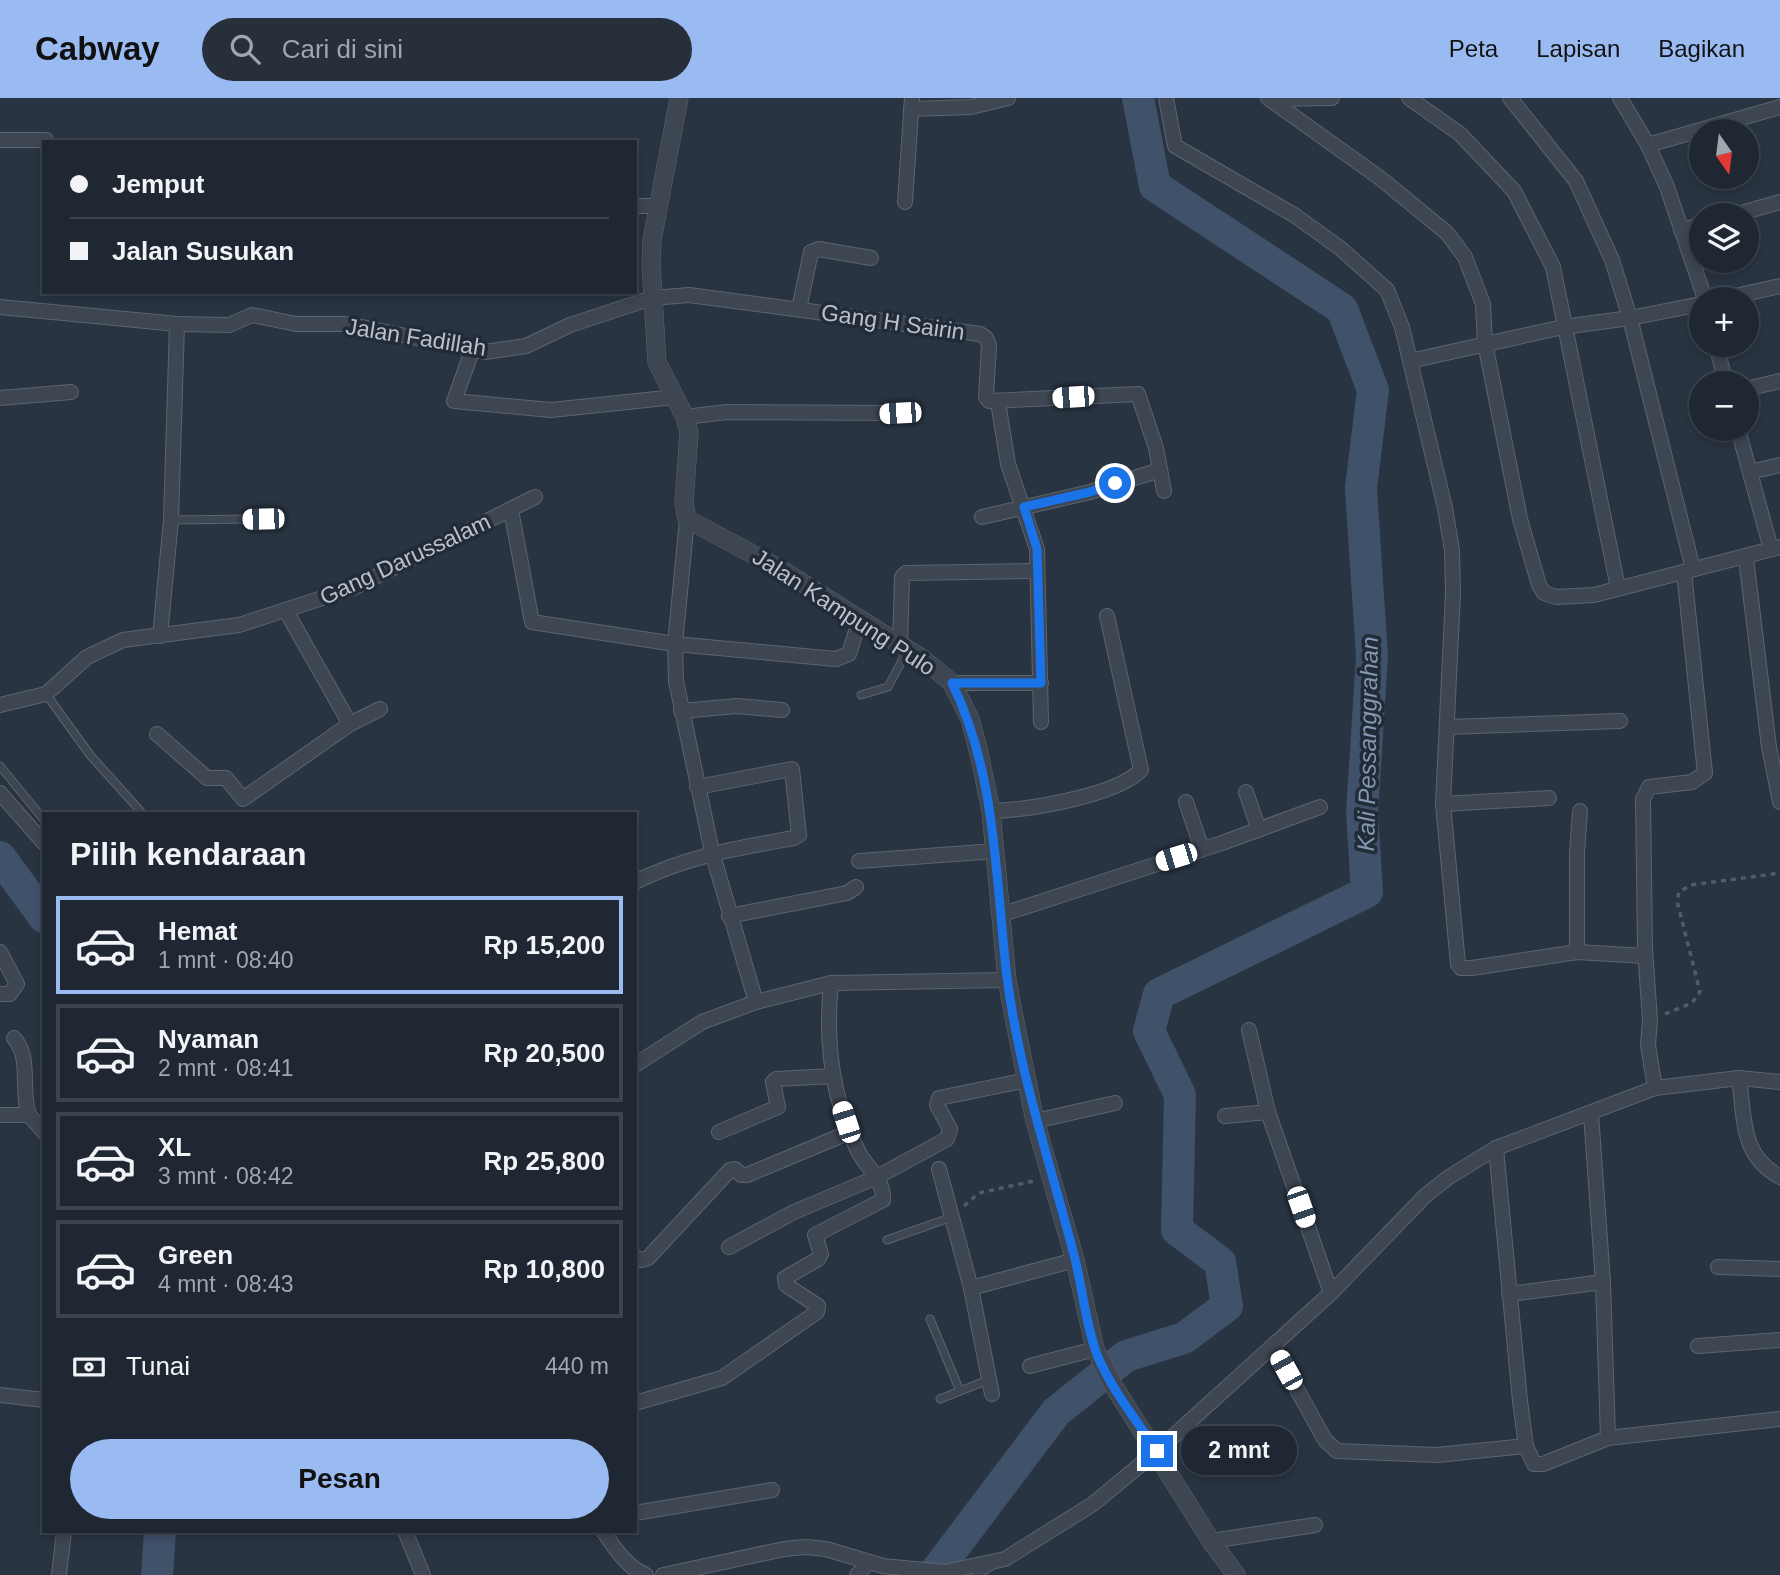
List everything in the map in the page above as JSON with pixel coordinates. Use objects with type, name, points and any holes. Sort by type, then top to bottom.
[{"type":"street","points":[[679,98],[652,240],[652,298],[657,362],[685,417],[690,452],[684,503],[687,519],[675,644],[681,711],[697,787],[729,916],[755,1002]]},
{"type":"street","points":[[905,202],[912,104],[971,107],[1008,98]]},
{"type":"street","points":[[1166,98],[1175,146],[1294,215],[1376,278],[1394,305],[1410,361],[1452,550],[1453,593],[1443,804],[1455,955],[1461,968],[1577,952],[1645,956]]},
{"type":"street","points":[[1269,98],[1332,98]]},
{"type":"street","points":[[1269,98],[1380,178],[1447,233],[1465,257],[1483,304],[1485,343],[1520,519],[1538,585],[1544,593],[1556,597],[1594,595],[1746,558],[1775,548],[1741,441]]},
{"type":"street","points":[[1409,98],[1460,134],[1514,191],[1552,267],[1618,588]]},
{"type":"street","points":[[1510,98],[1576,181],[1612,260],[1630,318],[1689,570],[1705,773],[1692,782],[1649,787],[1644,792],[1645,956],[1650,1020],[1648,1045],[1655,1088]]},
{"type":"street","points":[[1620,98],[1648,145],[1667,187],[1701,287]]},
{"type":"street","points":[[1648,145],[1780,107]]},
{"type":"street","points":[[0,140],[46,140]]},
{"type":"street","points":[[1759,208],[1780,202]]},
{"type":"street","points":[[637,206],[659,206]]},
{"type":"street","points":[[1681,230],[1689,228]]},
{"type":"street","points":[[799,309],[811,252],[819,249],[871,258]]},
{"type":"street","points":[[1759,291],[1780,286]]},
{"type":"street","name":"Gang H Sairin","points":[[652,298],[689,295],[980,334],[986,338],[989,345],[986,397],[989,401],[998,402]]},
{"type":"street","name":"Jalan Fadillah","points":[[177,324],[229,325],[256,315],[296,324],[363,325],[472,351],[511,350],[526,346],[570,325],[652,298]]},
{"type":"street","points":[[1410,361],[1563,327],[1689,306]]},
{"type":"street","points":[[0,307],[177,324],[171,520],[160,636]]},
{"type":"street","points":[[472,351],[454,401],[551,410],[675,397]]},
{"type":"street","points":[[1759,386],[1780,381]]},
{"type":"street","points":[[0,398],[71,392]]},
{"type":"street","points":[[1041,722],[1037,549],[1007,464],[998,402],[1138,394],[1164,491]]},
{"type":"street","points":[[685,417],[727,412],[900,413]]},
{"type":"street","points":[[1750,472],[1780,465]]},
{"type":"street","points":[[982,517],[1090,492],[1160,470]]},
{"type":"street","name":"Gang Darussalam","points":[[0,705],[46,694],[87,657],[105,646],[123,640],[239,625],[353,588],[535,497]]},
{"type":"street","points":[[511,510],[532,622],[675,644],[843,659],[849,654],[860,619]]},
{"type":"street","name":"Jalan Kampung Pulo","points":[[687,519],[782,570],[903,649],[923,659],[952,683],[970,719],[991,811],[1007,980],[1035,1121],[1075,1260],[1097,1354],[1113,1385],[1157,1451],[1211,1541],[1236,1575]]},
{"type":"street","points":[[1746,558],[1775,746],[1780,802]]},
{"type":"street","points":[[903,649],[902,577],[906,573],[1037,571]]},
{"type":"street","points":[[286,611],[350,724]]},
{"type":"street","points":[[991,811],[1037,806],[1109,789],[1132,780],[1142,770],[1107,616]]},
{"type":"street","points":[[952,683],[1041,683]]},
{"type":"street","points":[[681,711],[737,706],[782,710]]},
{"type":"street","points":[[157,734],[207,778],[226,778],[243,799],[350,724],[380,709]]},
{"type":"street","points":[[1448,727],[1620,721]]},
{"type":"street","points":[[637,881],[712,852],[799,835],[794,773],[789,768],[697,787]]},
{"type":"street","points":[[1246,792],[1259,830]]},
{"type":"street","points":[[0,793],[42,841]]},
{"type":"street","points":[[1443,804],[1549,798]]},
{"type":"street","points":[[1186,802],[1202,849]]},
{"type":"street","points":[[1000,915],[1259,830],[1320,807]]},
{"type":"street","points":[[1577,952],[1577,853],[1580,811]]},
{"type":"street","points":[[859,862],[995,851]]},
{"type":"street","points":[[729,916],[847,893],[856,887]]},
{"type":"street","points":[[0,952],[17,984],[10,994],[0,994]]},
{"type":"street","points":[[637,1064],[702,1022],[755,1002],[831,983],[1007,980]]},
{"type":"street","points":[[637,1402],[722,1378],[817,1312],[818,1306],[786,1285],[785,1278],[820,1257],[815,1235],[883,1200],[877,1177],[860,1154],[850,1132],[833,1076],[828,1018],[831,983]]},
{"type":"street","points":[[1249,1030],[1268,1112],[1331,1293]]},
{"type":"street","points":[[14,1038],[24,1052],[23,1098],[29,1115],[42,1130]]},
{"type":"street","points":[[719,1132],[778,1107],[774,1082],[776,1079],[833,1076]]},
{"type":"street","points":[[1740,1078],[1751,1147],[1763,1167],[1780,1177]]},
{"type":"street","points":[[663,1575],[784,1549],[806,1547],[825,1549],[876,1564],[944,1572],[1005,1559],[1093,1504],[1157,1451],[1331,1293],[1426,1195],[1496,1148],[1655,1088],[1740,1078],[1780,1082]]},
{"type":"street","points":[[729,1247],[794,1212],[877,1177],[947,1139],[950,1129],[937,1105],[939,1098],[1027,1080]]},
{"type":"street","points":[[1035,1121],[1115,1102]]},
{"type":"street","points":[[1225,1116],[1268,1112]]},
{"type":"street","points":[[1591,1114],[1603,1282],[1608,1438]]},
{"type":"street","points":[[0,1115],[29,1115]]},
{"type":"street","points":[[637,1258],[648,1258],[730,1170],[735,1169],[747,1175],[850,1132]]},
{"type":"street","points":[[1496,1148],[1525,1446],[1531,1460],[1537,1464],[1608,1438],[1780,1419]]},
{"type":"street","points":[[939,1170],[971,1288],[990,1387]]},
{"type":"street","points":[[971,1288],[1075,1260]]},
{"type":"street","points":[[1718,1267],[1780,1269]]},
{"type":"street","points":[[1509,1294],[1603,1282]]},
{"type":"street","points":[[1698,1346],[1780,1340]]},
{"type":"street","points":[[1273,1346],[1325,1440],[1337,1451],[1437,1455],[1525,1446]]},
{"type":"street","points":[[1030,1366],[1097,1354]]},
{"type":"street","points":[[0,1395],[42,1400]]},
{"type":"street","points":[[637,1513],[772,1490]]},
{"type":"street","points":[[1211,1541],[1315,1525]]},
{"type":"street","points":[[58,1575],[64,1533]]},
{"type":"street","points":[[406,1533],[423,1575]]},
{"type":"street","points":[[604,1533],[616,1551],[633,1568],[646,1575]]},
{"type":"street","points":[[857,1575],[876,1564]]},
{"type":"lane","points":[[171,520],[263,519]]},
{"type":"lane","points":[[861,695],[888,687],[903,649]]},
{"type":"lane","points":[[46,694],[90,755],[141,812]]},
{"type":"lane","points":[[0,766],[42,818]]},
{"type":"lane","points":[[887,1240],[952,1217]]},
{"type":"lane","points":[[930,1319],[960,1391]]},
{"type":"lane","points":[[940,1399],[960,1391],[990,1387]]},
{"type":"lane","points":[[978,1575],[1005,1559]]},
{"type":"path","points":[[1650,1020],[1692,1003],[1700,992],[1677,901],[1679,892],[1690,885],[1780,873]]},
{"type":"path","points":[[952,1217],[979,1193],[1052,1177]]},
{"type":"waterway","name":"Kali Pessanggrahan","points":[[933,1575],[1056,1412],[1126,1356],[1184,1338],[1227,1306],[1220,1262],[1177,1230],[1180,1095],[1149,1031],[1159,994],[1367,892],[1362,812],[1372,657],[1361,488],[1373,390],[1342,309],[1155,186],[1138,98]]},
{"type":"waterway","points":[[0,857],[42,914]]},
{"type":"waterway","points":[[157,1575],[160,1533]]},
{"type":"route","points":[[1115,483],[1090,492],[1024,507],[1037,549],[1041,683],[952,683],[970,719],[979,753],[991,811],[1007,980],[1014,1017],[1035,1121],[1075,1260],[1095,1349],[1113,1385],[1157,1451]]}]
